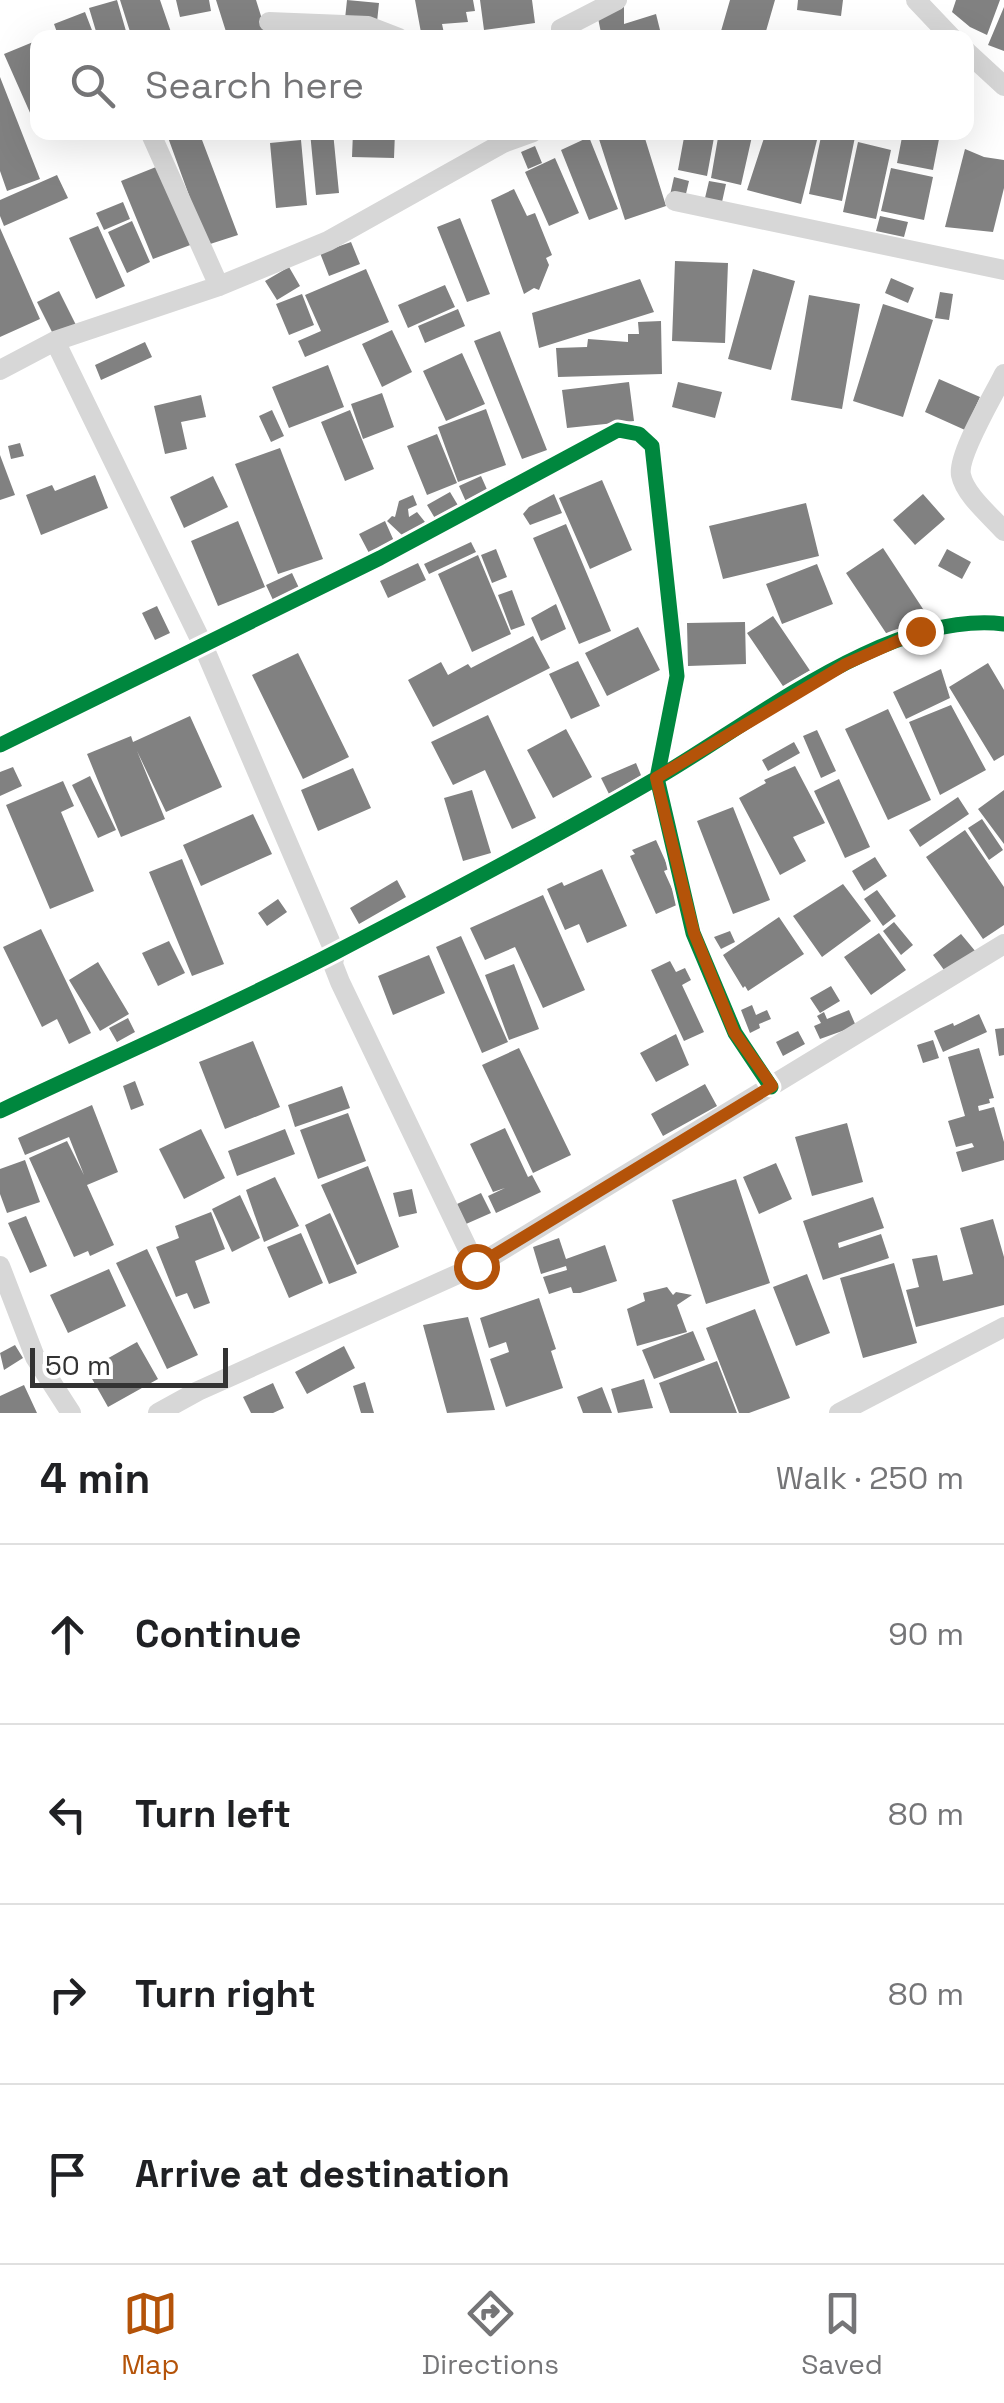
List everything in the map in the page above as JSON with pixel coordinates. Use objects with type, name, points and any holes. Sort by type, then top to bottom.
[{"type":"street","points":[[561,30],[617,0]]},
{"type":"street","points":[[916,0],[944,30]]},
{"type":"street","points":[[269,22],[368,26],[378,30]]},
{"type":"street","points":[[974,58],[1004,86]]},
{"type":"street","points":[[154,140],[220,286]]},
{"type":"street","points":[[0,370],[56,341],[220,286],[328,241],[513,140]]},
{"type":"street","points":[[676,201],[1004,270]]},
{"type":"street","points":[[56,341],[202,643],[334,953],[333,964],[340,982],[476,1266]]},
{"type":"street","points":[[1004,374],[964,457],[960,474],[1004,531]]},
{"type":"street","points":[[0,745],[380,558],[618,430],[639,434],[652,446],[677,676],[656,778],[694,933],[734,1032],[772,1086]]},
{"type":"street","points":[[0,1111],[334,953],[656,778],[846,664],[920,631],[955,623],[1004,624]]},
{"type":"street","points":[[158,1413],[197,1402],[476,1266],[1004,944]]},
{"type":"street","points":[[0,1266],[34,1358],[71,1413]]},
{"type":"street","points":[[839,1413],[1004,1327]]},
{"type":"building","points":[[117,0],[126,30],[96,30],[89,8]]},
{"type":"building","points":[[120,0],[160,0],[170,30],[129,30]]},
{"type":"building","points":[[176,0],[209,0],[211,11],[180,17]]},
{"type":"building","points":[[216,0],[256,0],[265,30],[225,30]]},
{"type":"building","points":[[347,0],[379,3],[377,22],[345,19]]},
{"type":"building","points":[[415,0],[473,0],[475,11],[466,12],[468,22],[442,24],[443,30],[421,30]]},
{"type":"building","points":[[480,0],[532,0],[535,23],[484,30]]},
{"type":"building","points":[[730,0],[775,0],[766,30],[721,30]]},
{"type":"building","points":[[798,0],[843,0],[841,16],[797,10]]},
{"type":"building","points":[[956,0],[1000,0],[987,35],[952,12]]},
{"type":"building","points":[[624,7],[624,24],[656,14],[660,30],[600,30],[597,13]]},
{"type":"building","points":[[1004,7],[1004,51],[988,45]]},
{"type":"building","points":[[85,12],[92,30],[56,30],[54,24]]},
{"type":"building","points":[[30,43],[30,113],[4,54]]},
{"type":"building","points":[[0,77],[40,179],[7,191],[0,171]]},
{"type":"building","points":[[169,140],[202,140],[238,235],[207,245]]},
{"type":"building","points":[[301,140],[307,205],[276,208],[270,143]]},
{"type":"building","points":[[311,140],[334,140],[339,193],[316,195]]},
{"type":"building","points":[[353,140],[395,140],[394,158],[352,157]]},
{"type":"building","points":[[590,140],[618,209],[589,220],[561,150]]},
{"type":"building","points":[[599,140],[645,140],[666,206],[625,220]]},
{"type":"building","points":[[684,140],[714,140],[707,176],[678,170]]},
{"type":"building","points":[[718,140],[751,140],[741,185],[711,178]]},
{"type":"building","points":[[763,140],[817,140],[801,204],[747,190]]},
{"type":"building","points":[[820,140],[854,140],[842,201],[809,194]]},
{"type":"building","points":[[901,140],[939,140],[933,170],[897,163]]},
{"type":"building","points":[[858,142],[891,150],[876,219],[843,212]]},
{"type":"building","points":[[535,146],[542,163],[528,169],[521,152]]},
{"type":"building","points":[[965,149],[1004,160],[1004,188],[993,232],[945,227]]},
{"type":"building","points":[[555,158],[579,213],[549,226],[525,172]]},
{"type":"building","points":[[161,165],[193,244],[153,259],[121,181]]},
{"type":"building","points":[[891,168],[933,177],[924,220],[881,211]]},
{"type":"building","points":[[57,175],[68,198],[4,226],[0,200]]},
{"type":"building","points":[[674,177],[689,181],[685,198],[670,195]]},
{"type":"building","points":[[709,181],[726,184],[722,202],[705,198]]},
{"type":"building","points":[[514,189],[527,216],[535,213],[552,255],[546,258],[549,265],[539,290],[534,288],[524,294],[491,200]]},
{"type":"building","points":[[123,202],[130,219],[104,230],[96,213]]},
{"type":"building","points":[[880,216],[908,222],[904,237],[876,231]]},
{"type":"building","points":[[460,218],[490,294],[467,302],[437,227]]},
{"type":"building","points":[[132,221],[150,262],[127,273],[108,232]]},
{"type":"building","points":[[98,226],[125,286],[96,299],[69,238]]},
{"type":"building","points":[[0,228],[40,319],[0,337]]},
{"type":"building","points":[[351,242],[360,264],[329,276],[320,253]]},
{"type":"building","points":[[675,261],[728,263],[725,343],[672,341]]},
{"type":"building","points":[[289,267],[300,286],[277,300],[265,281]]},
{"type":"building","points":[[366,269],[389,322],[305,357],[298,341],[321,331],[305,295]]},
{"type":"building","points":[[753,269],[795,281],[771,370],[728,359]]},
{"type":"building","points":[[891,278],[914,288],[908,303],[885,293]]},
{"type":"building","points":[[640,279],[654,312],[539,348],[532,313]]},
{"type":"building","points":[[445,285],[455,307],[408,328],[398,305]]},
{"type":"building","points":[[59,291],[77,327],[55,338],[37,302]]},
{"type":"building","points":[[940,292],[953,294],[949,320],[935,318]]},
{"type":"building","points":[[302,294],[314,325],[289,335],[276,304]]},
{"type":"building","points":[[809,295],[860,304],[842,409],[791,400]]},
{"type":"building","points":[[883,304],[933,320],[903,417],[853,401]]},
{"type":"building","points":[[458,309],[465,326],[425,343],[418,326]]},
{"type":"building","points":[[661,321],[662,374],[558,377],[556,348],[587,347],[588,339],[628,342],[628,334],[639,334],[638,322]]},
{"type":"building","points":[[392,330],[412,372],[382,387],[362,344]]},
{"type":"building","points":[[500,331],[547,450],[522,459],[474,341]]},
{"type":"building","points":[[145,342],[152,357],[101,380],[95,365]]},
{"type":"building","points":[[462,353],[485,404],[446,421],[423,371]]},
{"type":"building","points":[[328,365],[344,407],[289,428],[272,387]]},
{"type":"building","points":[[939,379],[980,397],[965,430],[925,412]]},
{"type":"building","points":[[629,382],[634,421],[567,428],[562,390]]},
{"type":"building","points":[[678,382],[722,392],[715,418],[672,407]]},
{"type":"building","points":[[382,393],[394,427],[363,439],[351,404]]},
{"type":"building","points":[[201,395],[206,417],[181,422],[187,449],[165,454],[154,406]]},
{"type":"building","points":[[486,409],[506,465],[458,482],[438,427]]},
{"type":"building","points":[[272,410],[284,436],[271,442],[259,416]]},
{"type":"building","points":[[350,410],[374,469],[345,481],[321,422]]},
{"type":"building","points":[[437,434],[457,483],[427,495],[407,446]]},
{"type":"building","points":[[20,443],[24,456],[11,459],[8,446]]},
{"type":"building","points":[[280,448],[323,559],[278,574],[235,464]]},
{"type":"building","points":[[0,455],[15,495],[0,500]]},
{"type":"building","points":[[95,475],[108,508],[41,535],[26,495],[52,485],[55,491]]},
{"type":"building","points":[[213,476],[228,507],[184,528],[170,497]]},
{"type":"building","points":[[481,476],[489,494],[467,504],[459,486]]},
{"type":"building","points":[[602,480],[632,550],[590,569],[559,498]]},
{"type":"building","points":[[450,492],[459,507],[436,520],[427,505]]},
{"type":"building","points":[[554,494],[562,513],[530,525],[523,514]]},
{"type":"building","points":[[923,494],[945,519],[915,545],[893,520]]},
{"type":"building","points":[[413,495],[417,505],[408,509],[409,517],[417,512],[425,522],[404,537],[387,521],[395,517],[399,501]]},
{"type":"building","points":[[806,503],[819,556],[723,579],[709,526]]},
{"type":"building","points":[[238,521],[265,587],[218,606],[191,541]]},
{"type":"building","points":[[385,521],[394,541],[369,553],[359,534]]},
{"type":"building","points":[[566,524],[611,631],[579,644],[533,538]]},
{"type":"building","points":[[471,542],[476,552],[429,574],[424,564]]},
{"type":"building","points":[[883,548],[925,612],[888,636],[846,573]]},
{"type":"building","points":[[496,549],[507,577],[492,583],[481,555]]},
{"type":"building","points":[[947,549],[971,562],[962,579],[938,566]]},
{"type":"building","points":[[478,555],[511,634],[472,652],[438,574]]},
{"type":"building","points":[[418,563],[426,580],[388,598],[380,581]]},
{"type":"building","points":[[817,564],[833,604],[782,624],[766,584]]},
{"type":"building","points":[[292,573],[299,588],[273,600],[266,585]]},
{"type":"building","points":[[512,590],[525,625],[511,630],[498,595]]},
{"type":"building","points":[[556,604],[566,629],[541,641],[531,618]]},
{"type":"building","points":[[157,606],[170,633],[155,640],[142,613]]},
{"type":"building","points":[[773,616],[813,675],[787,692],[747,633]]},
{"type":"building","points":[[745,622],[746,664],[688,666],[687,623]]},
{"type":"building","points":[[638,627],[660,670],[607,696],[585,653]]},
{"type":"building","points":[[533,636],[550,668],[433,727],[408,680],[441,662],[448,675],[468,664],[471,668]]},
{"type":"building","points":[[298,653],[349,757],[303,779],[252,675]]},
{"type":"building","points":[[578,661],[600,706],[571,719],[549,674]]},
{"type":"building","points":[[988,663],[1004,690],[1004,755],[994,761],[949,687]]},
{"type":"building","points":[[941,669],[950,698],[906,719],[893,692]]},
{"type":"building","points":[[951,705],[986,770],[940,795],[909,722]]},
{"type":"building","points":[[888,709],[931,800],[888,820],[845,729]]},
{"type":"building","points":[[488,715],[536,818],[512,829],[485,770],[453,785],[431,742]]},
{"type":"building","points":[[190,716],[222,787],[166,812],[137,751],[165,819],[121,837],[87,754],[131,736],[133,742]]},
{"type":"building","points":[[566,729],[592,777],[553,798],[527,750]]},
{"type":"building","points":[[817,730],[836,771],[821,778],[803,736]]},
{"type":"building","points":[[794,742],[800,753],[768,771],[762,760]]},
{"type":"building","points":[[636,763],[643,780],[609,794],[601,778]]},
{"type":"building","points":[[795,766],[825,823],[793,837],[806,861],[780,875],[739,798],[766,783],[764,780]]},
{"type":"building","points":[[13,767],[22,786],[0,796],[0,772]]},
{"type":"building","points":[[353,768],[371,808],[318,831],[301,790]]},
{"type":"building","points":[[90,776],[116,830],[98,838],[72,785]]},
{"type":"building","points":[[839,779],[870,847],[845,858],[814,791]]},
{"type":"building","points":[[63,781],[74,806],[61,812],[94,891],[50,909],[6,805]]},
{"type":"building","points":[[472,790],[491,853],[463,861],[444,798]]},
{"type":"building","points":[[1004,790],[1004,844],[978,809]]},
{"type":"building","points":[[958,797],[969,814],[920,847],[909,830]]},
{"type":"building","points":[[733,807],[770,900],[733,914],[697,821]]},
{"type":"building","points":[[253,814],[272,854],[201,886],[183,845]]},
{"type":"building","points":[[982,819],[1003,850],[989,860],[968,828]]},
{"type":"building","points":[[965,830],[1004,887],[1004,925],[983,939],[926,857]]},
{"type":"building","points":[[656,840],[679,904],[656,914],[630,856],[635,854],[632,850]]},
{"type":"building","points":[[875,857],[887,876],[864,891],[852,871]]},
{"type":"building","points":[[182,859],[224,964],[192,976],[149,872]]},
{"type":"building","points":[[602,869],[627,926],[587,943],[579,924],[565,930],[547,889]]},
{"type":"building","points":[[397,880],[406,897],[359,924],[350,908]]},
{"type":"building","points":[[843,884],[871,921],[822,957],[793,916]]},
{"type":"building","points":[[877,890],[896,916],[883,926],[864,899]]},
{"type":"building","points":[[543,895],[585,990],[543,1008],[515,947],[485,960],[470,928]]},
{"type":"building","points":[[278,899],[287,912],[267,926],[258,913]]},
{"type":"building","points":[[779,917],[804,954],[748,991],[723,955]]},
{"type":"building","points":[[894,922],[913,945],[901,955],[883,931]]},
{"type":"building","points":[[41,929],[91,1033],[69,1044],[57,1019],[42,1027],[3,947]]},
{"type":"building","points":[[730,931],[735,942],[721,949],[714,937]]},
{"type":"building","points":[[879,933],[906,970],[871,995],[844,957]]},
{"type":"building","points":[[961,934],[976,952],[947,974],[933,955]]},
{"type":"building","points":[[461,936],[508,1042],[482,1053],[436,947]]},
{"type":"building","points":[[169,941],[185,973],[158,986],[142,953]]},
{"type":"building","points":[[429,955],[445,993],[393,1015],[378,976]]},
{"type":"building","points":[[670,961],[676,972],[685,968],[691,980],[682,985],[704,1032],[684,1041],[651,970]]},
{"type":"building","points":[[98,962],[129,1014],[100,1031],[69,980]]},
{"type":"building","points":[[514,964],[539,1029],[509,1040],[485,975]]},
{"type":"building","points":[[831,986],[840,1001],[820,1013],[810,998]]},
{"type":"building","points":[[752,1005],[756,1015],[767,1010],[771,1019],[750,1033],[741,1010]]},
{"type":"building","points":[[849,1010],[856,1026],[820,1039],[814,1026],[821,1023],[817,1016],[824,1012],[827,1019]]},
{"type":"building","points":[[979,1014],[987,1032],[943,1052],[934,1031]]},
{"type":"building","points":[[128,1018],[135,1032],[117,1042],[109,1028]]},
{"type":"building","points":[[1004,1028],[1004,1055],[999,1056],[995,1029]]},
{"type":"building","points":[[798,1031],[805,1044],[783,1056],[776,1042]]},
{"type":"building","points":[[676,1034],[689,1065],[656,1082],[640,1053]]},
{"type":"building","points":[[933,1040],[939,1058],[923,1063],[917,1045]]},
{"type":"building","points":[[253,1041],[280,1107],[225,1129],[199,1062]]},
{"type":"building","points":[[519,1048],[571,1155],[533,1173],[482,1065]]},
{"type":"building","points":[[979,1048],[994,1098],[978,1106],[979,1111],[994,1107],[1004,1142],[1004,1160],[962,1172],[956,1152],[974,1147],[972,1143],[956,1147],[948,1121],[965,1116],[948,1057]]},
{"type":"building","points":[[135,1081],[144,1105],[131,1110],[123,1086]]},
{"type":"building","points":[[705,1084],[717,1106],[663,1136],[651,1114]]},
{"type":"building","points":[[342,1086],[350,1108],[295,1127],[288,1105]]},
{"type":"building","points":[[92,1105],[118,1172],[87,1185],[114,1245],[90,1256],[88,1251],[74,1257],[29,1158],[67,1141],[84,1175],[69,1137],[25,1155],[18,1138]]},
{"type":"building","points":[[348,1113],[366,1161],[318,1179],[300,1130]]},
{"type":"building","points":[[847,1123],[863,1182],[812,1196],[795,1137]]},
{"type":"building","points":[[505,1128],[528,1177],[532,1175],[541,1192],[496,1213],[488,1196],[505,1188],[493,1192],[470,1144]]},
{"type":"building","points":[[201,1129],[225,1178],[184,1199],[159,1149]]},
{"type":"building","points":[[285,1129],[295,1154],[237,1176],[228,1151]]},
{"type":"building","points":[[25,1160],[40,1202],[7,1213],[0,1194],[0,1169]]},
{"type":"building","points":[[776,1163],[792,1199],[759,1214],[743,1177]]},
{"type":"building","points":[[368,1166],[399,1247],[357,1265],[321,1185]]},
{"type":"building","points":[[275,1177],[299,1226],[264,1242],[246,1190]]},
{"type":"building","points":[[736,1179],[770,1283],[706,1304],[672,1200]]},
{"type":"building","points":[[412,1189],[417,1213],[399,1217],[393,1193]]},
{"type":"building","points":[[481,1193],[491,1213],[466,1224],[457,1204]]},
{"type":"building","points":[[240,1195],[260,1238],[232,1252],[212,1209]]},
{"type":"building","points":[[873,1197],[884,1228],[838,1243],[839,1248],[881,1234],[889,1258],[823,1280],[803,1221]]},
{"type":"building","points":[[211,1212],[225,1249],[195,1261],[210,1303],[194,1309],[187,1293],[176,1297],[156,1247],[179,1238],[175,1226]]},
{"type":"building","points":[[330,1213],[357,1273],[329,1284],[305,1225]]},
{"type":"building","points":[[26,1216],[47,1266],[30,1273],[8,1223]]},
{"type":"building","points":[[993,1219],[1004,1257],[1004,1305],[916,1327],[906,1290],[919,1287],[912,1259],[937,1255],[943,1281],[973,1274],[960,1228]]},
{"type":"building","points":[[301,1233],[323,1283],[289,1298],[267,1247]]},
{"type":"building","points":[[559,1238],[566,1259],[605,1245],[617,1281],[580,1293],[573,1293],[571,1287],[549,1294],[543,1277],[567,1270],[566,1266],[541,1274],[533,1247]]},
{"type":"building","points":[[147,1249],[198,1355],[167,1369],[116,1263]]},
{"type":"building","points":[[894,1263],[917,1343],[863,1358],[840,1278]]},
{"type":"building","points":[[109,1269],[126,1306],[68,1333],[50,1295]]},
{"type":"building","points":[[807,1274],[830,1333],[796,1346],[773,1287]]},
{"type":"building","points":[[667,1287],[673,1295],[692,1295],[677,1305],[687,1332],[637,1346],[627,1309],[645,1301],[643,1293]]},
{"type":"building","points":[[539,1298],[556,1349],[551,1351],[563,1388],[506,1407],[490,1359],[509,1352],[506,1342],[489,1348],[480,1318]]},
{"type":"building","points":[[755,1309],[790,1398],[739,1413],[706,1328]]},
{"type":"building","points":[[468,1317],[495,1410],[447,1413],[423,1325]]},
{"type":"building","points":[[693,1331],[705,1360],[654,1379],[642,1350]]},
{"type":"building","points":[[137,1342],[158,1379],[108,1407],[87,1370]]},
{"type":"building","points":[[15,1345],[23,1358],[4,1370],[0,1353]]},
{"type":"building","points":[[344,1346],[355,1368],[307,1394],[295,1372]]},
{"type":"building","points":[[717,1361],[737,1413],[670,1413],[659,1383]]},
{"type":"building","points":[[644,1379],[653,1408],[618,1413],[611,1389]]},
{"type":"building","points":[[365,1382],[374,1413],[361,1413],[353,1386]]},
{"type":"building","points":[[273,1383],[284,1408],[273,1413],[251,1413],[243,1397]]},
{"type":"building","points":[[24,1385],[37,1413],[0,1413],[0,1396]]},
{"type":"building","points":[[602,1387],[612,1413],[583,1413],[577,1397]]},
{"type":"cycle path","points":[[0,745],[380,558],[618,430],[639,434],[652,446],[677,676],[657,778],[693,933],[735,1033],[771,1087]]},
{"type":"cycle path","points":[[0,1111],[336,952],[578,823],[823,675],[869,652],[914,634],[960,624],[1004,624]]},
{"type":"route","points":[[476,1266],[772,1086],[734,1032],[694,933],[656,778],[808,684],[920,631]]}]
